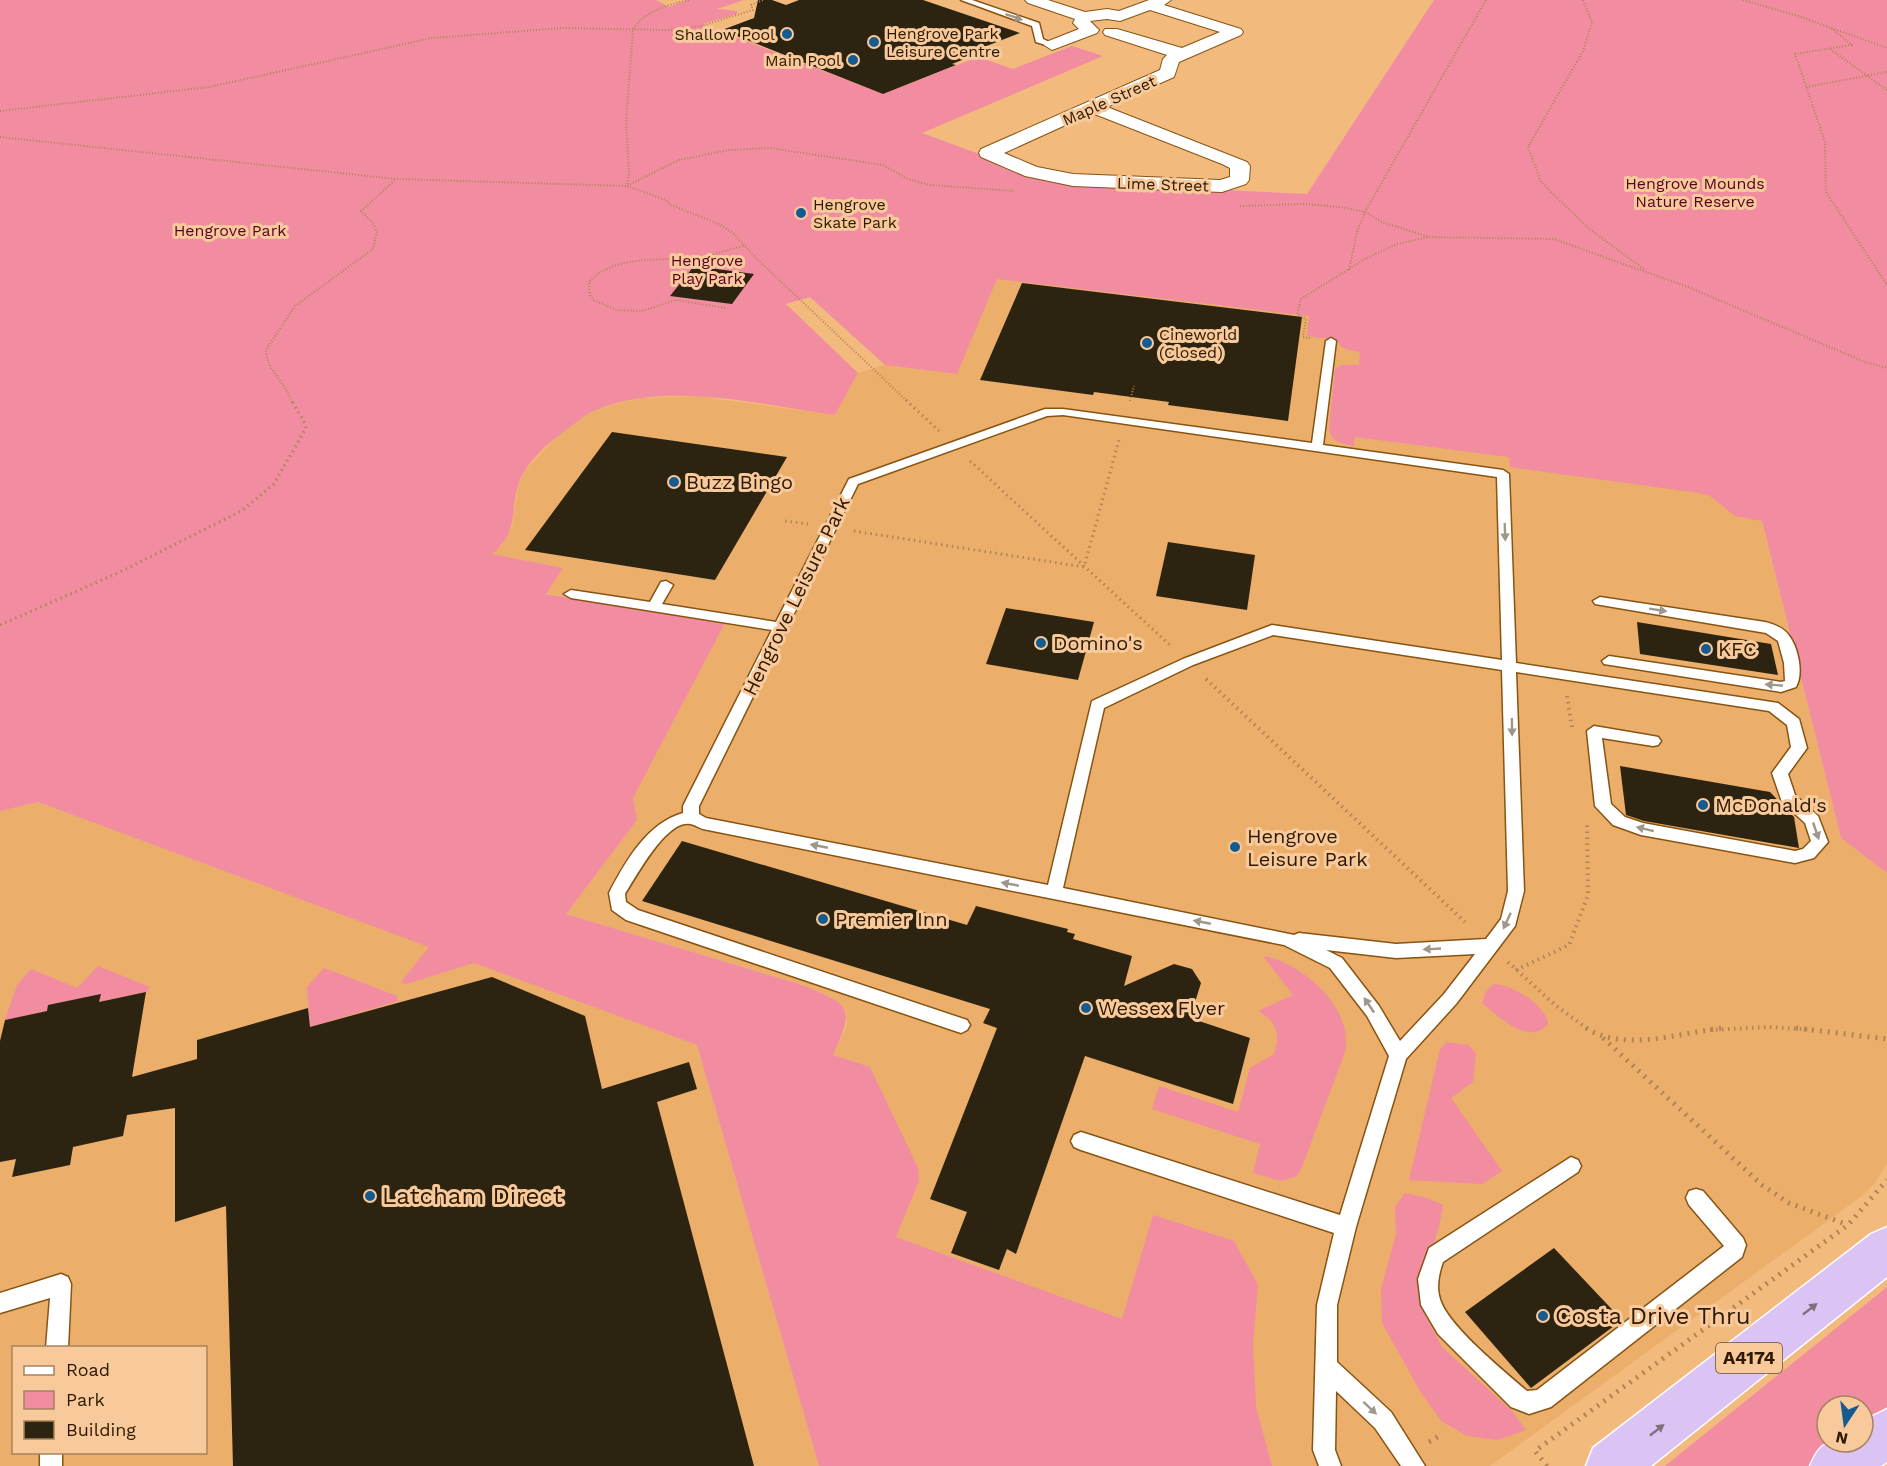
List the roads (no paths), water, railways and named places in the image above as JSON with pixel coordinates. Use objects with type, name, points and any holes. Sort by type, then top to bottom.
[{"type":"highway","name":"A4174","points":[[1611,1466],[1887,1249]]},
{"type":"highway","points":[[1835,1466],[1887,1434]]},
{"type":"street","points":[[1033,0],[1084,17],[1107,14],[1120,16],[1156,3]]},
{"type":"street","name":"Maple Street","points":[[988,153],[1168,73],[1171,59],[1235,32],[1156,3]]},
{"type":"street","points":[[1052,45],[1091,30],[1081,23],[1084,17]]},
{"type":"street","points":[[1111,32],[1183,54]]},
{"type":"street","name":"Lime Street","points":[[988,153],[1032,172],[1073,180],[1222,186],[1239,180],[1240,166],[1229,160],[1091,107]]},
{"type":"lane","points":[[965,0],[1036,25],[1039,40],[1052,45]]},
{"type":"lane","points":[[1317,448],[1331,341]]},
{"type":"lane","name":"Hengrove Leisure Park","points":[[691,817],[691,806],[828,527],[853,482],[1045,413],[1063,412],[1503,474],[1511,667],[1516,891],[1509,921],[1450,999],[1398,1055],[1346,1227],[1327,1305],[1324,1450],[1330,1466]]},
{"type":"lane","points":[[654,607],[666,585]]},
{"type":"lane","points":[[572,594],[780,627]]},
{"type":"lane","points":[[1600,601],[1765,627],[1778,633],[1785,641],[1794,677],[1791,684],[1781,687],[1609,660]]},
{"type":"lane","points":[[1054,893],[1097,705],[1188,662],[1272,630],[1773,708],[1794,723],[1799,748],[1780,773],[1788,798],[1812,820],[1820,842],[1808,854],[1796,857],[1641,830],[1618,821],[1603,806],[1594,731],[1653,741]]},
{"type":"lane","points":[[961,1025],[632,915],[618,905],[617,893],[648,845],[673,822],[691,817],[703,823],[1287,939],[1396,951],[1491,946]]},
{"type":"lane","points":[[1287,939],[1336,963],[1373,1011],[1398,1055]]},
{"type":"lane","points":[[1081,1141],[1346,1227]]},
{"type":"lane","points":[[1571,1166],[1436,1255],[1429,1272],[1431,1306],[1446,1327],[1519,1399],[1529,1403],[1543,1399],[1735,1250],[1736,1245],[1696,1198]]},
{"type":"lane","points":[[0,1304],[61,1284],[57,1346]]},
{"type":"lane","points":[[1327,1368],[1383,1420],[1414,1466]]},
{"type":"place","name":"Shallow Pool","points":[[787,34]]},
{"type":"place","name":"Hengrove Park Leisure Centre","points":[[874,42]]},
{"type":"place","name":"Main Pool","points":[[853,60]]},
{"type":"place","name":"Hengrove Skate Park","points":[[801,213]]},
{"type":"place","name":"Cineworld (Closed)","points":[[1147,343]]},
{"type":"place","name":"Buzz Bingo","points":[[674,482]]},
{"type":"place","name":"Domino's","points":[[1041,643]]},
{"type":"place","name":"KFC","points":[[1706,649]]},
{"type":"place","name":"McDonald's","points":[[1703,805]]},
{"type":"place","name":"Hengrove Leisure Park","points":[[1235,847]]},
{"type":"place","name":"Premier Inn","points":[[823,919]]},
{"type":"place","name":"Wessex Flyer","points":[[1086,1008]]},
{"type":"place","name":"Latcham Direct","points":[[370,1196]]},
{"type":"place","name":"Costa Drive Thru","points":[[1543,1316]]},
{"type":"park label","name":"Hengrove Mounds Nature Reserve","points":[[1695,192]]},
{"type":"park label","name":"Hengrove Park","points":[[230,230]]},
{"type":"park label","name":"Hengrove Play Park","points":[[707,269]]}]
